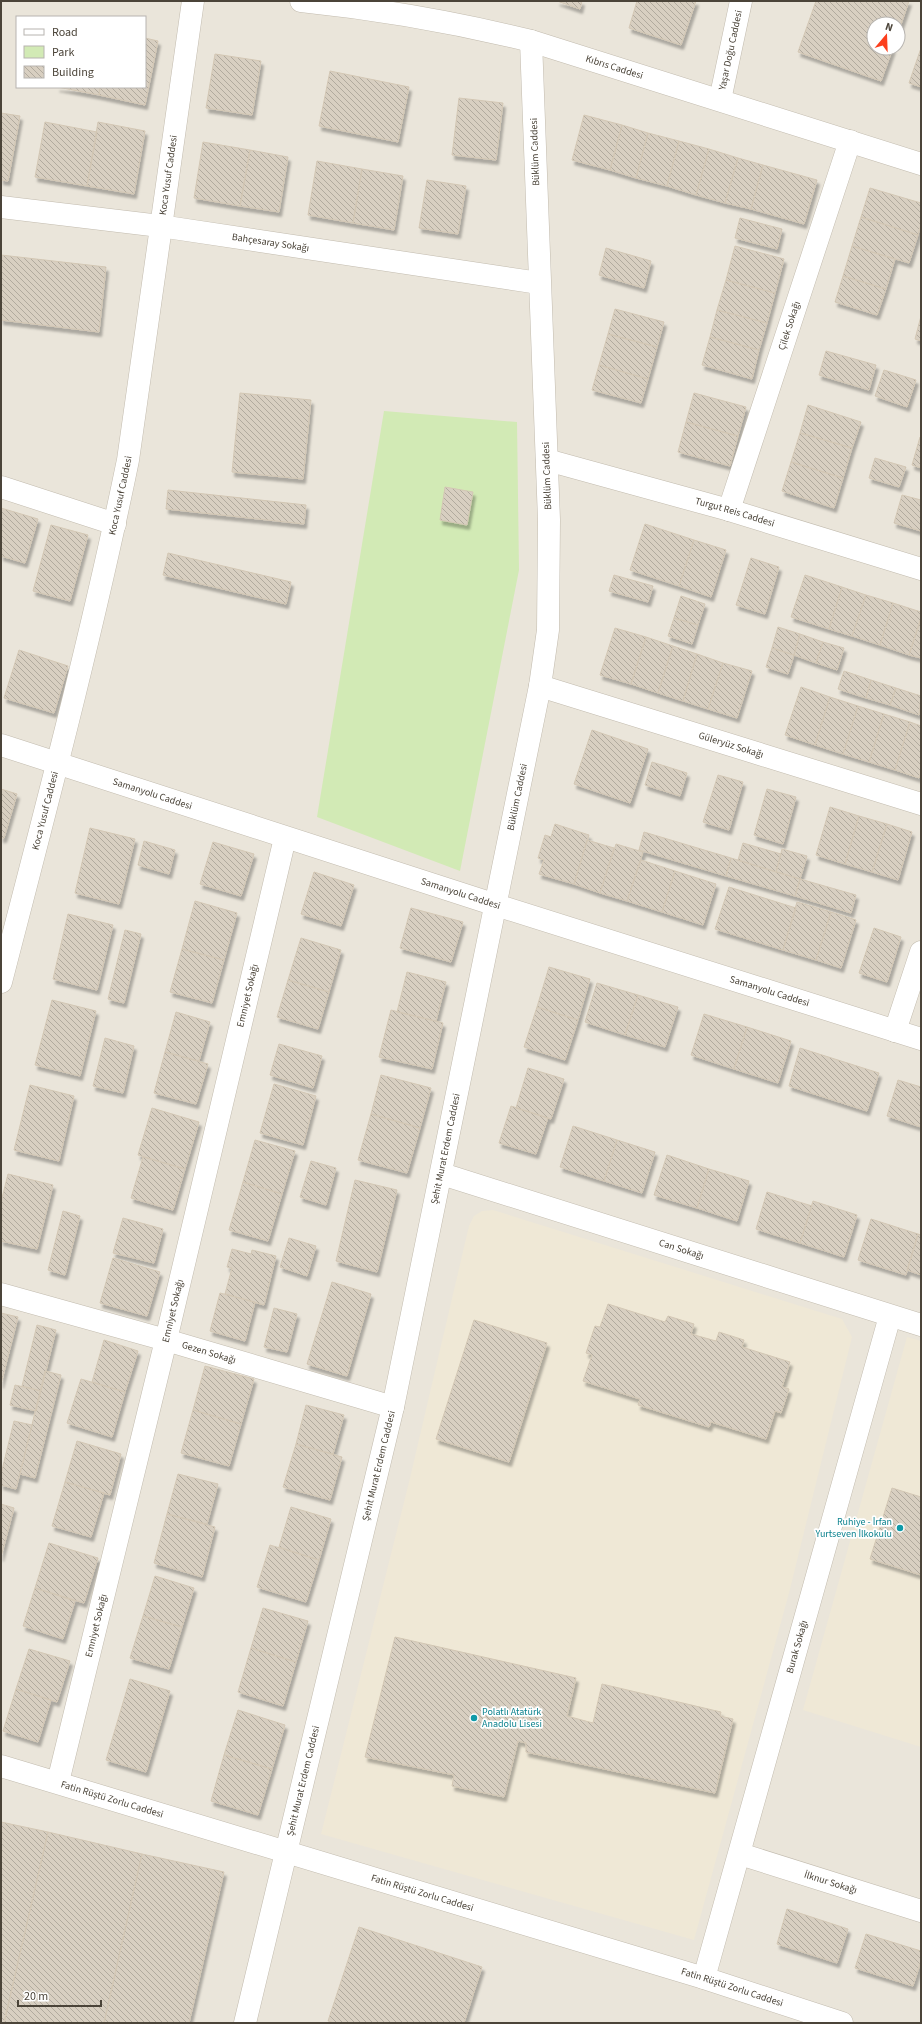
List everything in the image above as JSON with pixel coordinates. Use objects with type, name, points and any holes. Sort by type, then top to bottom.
[{"type":"street","name":"Koca Yusuf Caddesi","points":[[1,982],[58,763],[115,524],[128,460],[193,1]]},
{"type":"street","name":"Kıbrıs Caddesi","points":[[300,1],[406,14],[465,25],[531,41],[921,164]]},
{"type":"street","name":"Yaşar Doğu Caddesi","points":[[720,100],[741,1]]},
{"type":"street","name":"Büklüm Caddesi","points":[[496,906],[540,686],[548,630],[549,520],[531,41]]},
{"type":"street","name":"Çilek Sokağı","points":[[730,510],[850,141]]},
{"type":"street","name":"Bahçesaray Sokağı","points":[[1,207],[160,226],[539,283]]},
{"type":"street","name":"Turgut Reis Caddesi","points":[[547,460],[730,510],[921,569]]},
{"type":"street","points":[[1,488],[115,524]]},
{"type":"street","name":"Güleryüz Sokağı","points":[[540,686],[921,804]]},
{"type":"street","name":"Samanyolu Caddesi","points":[[1,745],[496,906],[921,1039]]},
{"type":"street","name":"Emniyet Sokağı","points":[[58,1782],[166,1340],[286,838]]},
{"type":"street","name":"Şehit Murat Erdem Caddesi","points":[[246,2023],[393,1407],[496,906]]},
{"type":"street","points":[[896,1031],[921,952]]},
{"type":"street","name":"Can Sokağı","points":[[442,1174],[921,1325]]},
{"type":"street","name":"Gezen Sokağı","points":[[1,1294],[166,1340],[393,1407]]},
{"type":"street","name":"Burak Sokağı","points":[[704,1978],[890,1316]]},
{"type":"street","name":"Fatin Rüştü Zorlu Caddesi","points":[[1,1766],[704,1978],[842,2023]]},
{"type":"street","name":"İlknur Sokağı","points":[[740,1854],[921,1911]]},
{"type":"shaded area","points":[[1,1],[921,1],[921,2023],[1,2023]]},
{"type":"shaded area","points":[[493,1210],[842,1319],[852,1337],[789,1593],[694,1940],[321,1834],[410,1478],[469,1226],[474,1216],[482,1211]]},
{"type":"shaded area","points":[[907,1337],[921,1341],[921,1747],[803,1710]]},
{"type":"green space","points":[[384,411],[517,422],[519,570],[460,871],[317,817]]},
{"type":"building","points":[[557,1],[582,1],[580,9]]},
{"type":"building","points":[[637,1],[696,1],[681,45],[629,28]]},
{"type":"building","points":[[816,1],[909,1],[904,16],[866,16],[866,56],[890,56],[881,81],[798,52]]},
{"type":"building","points":[[146,38],[158,41],[145,105],[99,95],[100,88],[146,88]]},
{"type":"building","points":[[921,48],[921,87],[909,83]]},
{"type":"building","points":[[215,54],[261,61],[252,115],[206,108]]},
{"type":"building","points":[[330,71],[409,87],[398,142],[319,126]]},
{"type":"building","points":[[62,88],[100,88],[99,95]]},
{"type":"building","points":[[459,98],[503,103],[496,160],[452,155]]},
{"type":"building","points":[[1,113],[20,116],[8,181],[1,180]]},
{"type":"building","points":[[584,115],[622,125],[610,170],[572,160]]},
{"type":"building","points":[[45,122],[97,132],[87,186],[35,177]]},
{"type":"building","points":[[98,122],[145,131],[134,194],[87,186]]},
{"type":"building","points":[[622,125],[648,133],[636,178],[610,170]]},
{"type":"building","points":[[648,133],[679,141],[667,186],[636,178]]},
{"type":"building","points":[[679,141],[709,149],[696,195],[667,186]]},
{"type":"building","points":[[203,142],[250,150],[240,206],[194,198]]},
{"type":"building","points":[[709,149],[738,158],[725,203],[696,195]]},
{"type":"building","points":[[250,150],[288,157],[279,212],[240,206]]},
{"type":"building","points":[[738,158],[763,165],[751,209],[725,203]]},
{"type":"building","points":[[317,161],[362,169],[353,223],[308,215]]},
{"type":"building","points":[[763,165],[817,180],[804,224],[751,209]]},
{"type":"building","points":[[362,169],[403,176],[394,230],[353,223]]},
{"type":"building","points":[[427,180],[466,186],[458,234],[419,228]]},
{"type":"building","points":[[870,188],[921,203],[921,224],[918,235],[861,217]]},
{"type":"building","points":[[861,217],[918,235],[909,263],[852,246]]},
{"type":"building","points":[[740,218],[782,229],[777,249],[735,238]]},
{"type":"building","points":[[735,246],[784,259],[775,293],[726,280]]},
{"type":"building","points":[[852,246],[895,259],[886,289],[843,276]]},
{"type":"building","points":[[606,248],[651,261],[644,288],[599,275]]},
{"type":"building","points":[[1,255],[106,267],[99,332],[1,320]]},
{"type":"building","points":[[843,276],[886,289],[877,315],[835,302]]},
{"type":"building","points":[[726,280],[775,293],[767,323],[717,310]]},
{"type":"building","points":[[615,309],[664,322],[657,347],[608,334]]},
{"type":"building","points":[[717,310],[767,323],[759,350],[710,337]]},
{"type":"building","points":[[921,316],[921,341],[915,339]]},
{"type":"building","points":[[608,334],[657,347],[648,379],[599,365]]},
{"type":"building","points":[[710,337],[759,350],[752,379],[702,365]]},
{"type":"building","points":[[826,351],[876,365],[869,390],[819,375]]},
{"type":"building","points":[[599,365],[648,379],[641,403],[592,390]]},
{"type":"building","points":[[884,370],[916,380],[907,407],[875,396]]},
{"type":"building","points":[[240,393],[311,400],[303,479],[232,472]]},
{"type":"building","points":[[694,393],[746,407],[738,436],[686,422]]},
{"type":"building","points":[[808,405],[861,422],[852,448],[800,433]]},
{"type":"building","points":[[686,422],[738,436],[730,466],[678,452]]},
{"type":"building","points":[[800,433],[852,448],[843,478],[791,462]]},
{"type":"building","points":[[920,437],[921,438],[921,468],[912,465]]},
{"type":"building","points":[[875,458],[906,467],[899,487],[869,478]]},
{"type":"building","points":[[791,462],[843,478],[834,508],[782,491]]},
{"type":"building","points":[[445,487],[473,492],[467,525],[440,520]]},
{"type":"building","points":[[168,490],[306,505],[304,524],[166,509]]},
{"type":"building","points":[[902,495],[921,500],[921,531],[894,523]]},
{"type":"building","points":[[1,508],[38,519],[25,563],[1,556]]},
{"type":"building","points":[[645,524],[694,540],[679,586],[630,570]]},
{"type":"building","points":[[51,525],[88,535],[70,601],[33,591]]},
{"type":"building","points":[[694,540],[726,550],[711,597],[679,586]]},
{"type":"building","points":[[168,553],[291,582],[286,604],[163,575]]},
{"type":"building","points":[[751,558],[779,567],[765,614],[736,605]]},
{"type":"building","points":[[614,575],[653,586],[648,602],[609,591]]},
{"type":"building","points":[[805,575],[842,587],[829,629],[791,617]]},
{"type":"building","points":[[842,587],[866,595],[852,636],[829,629]]},
{"type":"building","points":[[866,595],[893,603],[880,645],[852,636]]},
{"type":"building","points":[[681,596],[705,604],[698,625],[674,618]]},
{"type":"building","points":[[893,603],[921,612],[921,618],[909,655],[880,645]]},
{"type":"building","points":[[674,618],[698,625],[692,644],[668,636]]},
{"type":"building","points":[[921,618],[921,658],[909,655]]},
{"type":"building","points":[[778,627],[800,634],[794,655],[772,648]]},
{"type":"building","points":[[615,628],[646,637],[631,684],[600,675]]},
{"type":"building","points":[[800,634],[823,642],[816,663],[794,655]]},
{"type":"building","points":[[646,637],[673,646],[658,693],[631,684]]},
{"type":"building","points":[[823,642],[844,648],[837,670],[816,663]]},
{"type":"building","points":[[673,646],[697,654],[683,701],[658,693]]},
{"type":"building","points":[[772,648],[794,655],[788,674],[766,667]]},
{"type":"building","points":[[19,650],[68,666],[54,713],[4,698]]},
{"type":"building","points":[[697,654],[723,663],[708,709],[683,701]]},
{"type":"building","points":[[723,663],[752,671],[737,718],[708,709]]},
{"type":"building","points":[[844,671],[871,680],[866,698],[838,689]]},
{"type":"building","points":[[871,680],[896,688],[890,705],[866,698]]},
{"type":"building","points":[[801,687],[830,697],[815,745],[785,735]]},
{"type":"building","points":[[896,688],[921,696],[919,715],[890,705]]},
{"type":"building","points":[[830,697],[858,706],[843,754],[815,745]]},
{"type":"building","points":[[858,706],[884,714],[869,762],[843,754]]},
{"type":"building","points":[[884,714],[910,722],[895,770],[869,762]]},
{"type":"building","points":[[910,722],[921,726],[921,771],[919,778],[895,770]]},
{"type":"building","points":[[592,730],[648,749],[630,803],[574,784]]},
{"type":"building","points":[[652,762],[687,773],[680,796],[645,785]]},
{"type":"building","points":[[718,775],[743,782],[729,830],[703,822]]},
{"type":"building","points":[[1,789],[17,794],[4,838],[1,838]]},
{"type":"building","points":[[767,789],[796,797],[783,844],[754,835]]},
{"type":"building","points":[[830,807],[859,816],[845,864],[816,855]]},
{"type":"building","points":[[859,816],[887,824],[872,872],[845,864]]},
{"type":"building","points":[[555,824],[589,835],[574,884],[539,874],[544,860],[538,858],[545,835],[551,837]]},
{"type":"building","points":[[887,824],[912,832],[898,880],[872,872]]},
{"type":"building","points":[[90,828],[135,839],[119,904],[75,893]]},
{"type":"building","points":[[644,832],[731,858],[726,876],[639,850]]},
{"type":"building","points":[[587,840],[614,848],[600,893],[574,884]]},
{"type":"building","points":[[144,841],[175,850],[169,874],[138,865]]},
{"type":"building","points":[[213,842],[254,854],[241,896],[200,884]]},
{"type":"building","points":[[743,843],[781,854],[776,872],[738,860]]},
{"type":"building","points":[[616,844],[643,852],[627,901],[600,893]]},
{"type":"building","points":[[782,849],[807,856],[800,879],[776,872]]},
{"type":"building","points":[[731,858],[800,879],[795,896],[726,876]]},
{"type":"building","points":[[641,860],[675,871],[662,912],[627,901]]},
{"type":"building","points":[[675,871],[716,884],[703,925],[662,912]]},
{"type":"building","points":[[314,872],[354,885],[341,926],[301,914]]},
{"type":"building","points":[[800,879],[856,895],[851,913],[795,896]]},
{"type":"building","points":[[729,887],[796,908],[783,950],[715,929]]},
{"type":"building","points":[[195,901],[237,913],[224,960],[182,949]]},
{"type":"building","points":[[797,902],[831,912],[816,960],[783,950]]},
{"type":"building","points":[[411,908],[463,922],[451,962],[400,948]]},
{"type":"building","points":[[831,912],[856,920],[841,968],[816,960]]},
{"type":"building","points":[[68,914],[113,925],[97,990],[53,979]]},
{"type":"building","points":[[874,928],[901,937],[887,982],[859,973]]},
{"type":"building","points":[[125,930],[141,934],[124,1003],[108,999]]},
{"type":"building","points":[[301,938],[341,950],[329,992],[288,980]]},
{"type":"building","points":[[182,949],[224,960],[212,1003],[170,992]]},
{"type":"building","points":[[549,967],[590,979],[578,1020],[537,1007]]},
{"type":"building","points":[[407,972],[446,982],[436,1021],[397,1012]]},
{"type":"building","points":[[288,980],[329,992],[318,1029],[277,1017]]},
{"type":"building","points":[[597,983],[638,995],[625,1035],[585,1022]]},
{"type":"building","points":[[638,995],[678,1007],[665,1047],[625,1035]]},
{"type":"building","points":[[52,1000],[96,1011],[80,1076],[35,1065]]},
{"type":"building","points":[[537,1007],[578,1020],[565,1060],[524,1047]]},
{"type":"building","points":[[391,1010],[443,1023],[432,1069],[379,1057]]},
{"type":"building","points":[[176,1012],[210,1022],[199,1061],[165,1052]]},
{"type":"building","points":[[704,1014],[747,1027],[734,1069],[691,1055]]},
{"type":"building","points":[[747,1027],[791,1041],[778,1083],[734,1069]]},
{"type":"building","points":[[105,1038],[134,1046],[123,1093],[93,1086]]},
{"type":"building","points":[[279,1044],[322,1056],[313,1088],[270,1075]]},
{"type":"building","points":[[800,1048],[879,1073],[867,1111],[789,1086]]},
{"type":"building","points":[[165,1052],[208,1064],[196,1104],[154,1093]]},
{"type":"building","points":[[528,1068],[564,1079],[551,1119],[516,1108]]},
{"type":"building","points":[[381,1075],[431,1088],[420,1128],[371,1114]]},
{"type":"building","points":[[898,1080],[921,1087],[921,1127],[887,1116]]},
{"type":"building","points":[[274,1084],[316,1096],[303,1145],[260,1133]]},
{"type":"building","points":[[30,1085],[74,1096],[59,1161],[14,1150]]},
{"type":"building","points":[[511,1106],[548,1118],[536,1154],[499,1143]]},
{"type":"building","points":[[152,1108],[199,1122],[185,1169],[138,1155]]},
{"type":"building","points":[[371,1114],[420,1128],[407,1173],[358,1160]]},
{"type":"building","points":[[573,1126],[617,1140],[604,1181],[560,1167]]},
{"type":"building","points":[[255,1140],[295,1151],[282,1194],[243,1182]]},
{"type":"building","points":[[617,1140],[655,1152],[642,1193],[604,1181]]},
{"type":"building","points":[[667,1155],[709,1169],[697,1208],[654,1195]]},
{"type":"building","points":[[143,1157],[185,1169],[173,1210],[131,1198]]},
{"type":"building","points":[[311,1161],[336,1168],[326,1205],[300,1197]]},
{"type":"building","points":[[709,1169],[749,1181],[737,1221],[697,1208]]},
{"type":"building","points":[[8,1174],[53,1185],[37,1249],[1,1241],[1,1202]]},
{"type":"building","points":[[355,1180],[397,1190],[377,1272],[336,1261]]},
{"type":"building","points":[[243,1182],[282,1194],[268,1241],[229,1230]]},
{"type":"building","points":[[767,1192],[812,1206],[800,1243],[756,1229]]},
{"type":"building","points":[[813,1201],[857,1215],[844,1257],[800,1243]]},
{"type":"building","points":[[63,1211],[80,1216],[65,1275],[48,1270]]},
{"type":"building","points":[[123,1218],[163,1229],[154,1263],[113,1253]]},
{"type":"building","points":[[871,1219],[918,1234],[906,1275],[858,1260]]},
{"type":"building","points":[[918,1234],[921,1235],[921,1275],[907,1270]]},
{"type":"building","points":[[289,1238],[316,1246],[307,1276],[280,1267]]},
{"type":"building","points":[[232,1249],[251,1254],[252,1250],[276,1256],[264,1305],[225,1294],[232,1268],[227,1267]]},
{"type":"building","points":[[113,1258],[160,1272],[147,1316],[100,1303]]},
{"type":"building","points":[[332,1282],[371,1294],[347,1376],[307,1364]]},
{"type":"building","points":[[220,1293],[255,1302],[245,1341],[210,1331]]},
{"type":"building","points":[[608,1304],[665,1322],[668,1316],[694,1324],[691,1334],[716,1341],[719,1332],[744,1340],[742,1347],[790,1362],[782,1387],[789,1389],[781,1413],[775,1411],[766,1439],[711,1422],[709,1427],[638,1405],[640,1399],[583,1381],[592,1355],[586,1353],[595,1326],[600,1327]]},
{"type":"building","points":[[274,1308],[297,1314],[287,1352],[264,1347]]},
{"type":"building","points":[[1,1313],[18,1317],[1,1384]]},
{"type":"building","points":[[474,1320],[547,1343],[509,1462],[436,1439]]},
{"type":"building","points":[[37,1325],[56,1330],[41,1391],[22,1386]]},
{"type":"building","points":[[104,1340],[138,1351],[125,1392],[92,1382]]},
{"type":"building","points":[[205,1366],[254,1379],[241,1424],[193,1410]]},
{"type":"building","points":[[45,1371],[61,1375],[35,1478],[20,1474]]},
{"type":"building","points":[[81,1379],[125,1392],[112,1437],[67,1423]]},
{"type":"building","points":[[15,1385],[41,1391],[36,1411],[10,1405]]},
{"type":"building","points":[[306,1405],[344,1415],[333,1454],[296,1444]]},
{"type":"building","points":[[193,1410],[241,1424],[229,1466],[181,1453]]},
{"type":"building","points":[[14,1421],[32,1425],[16,1489],[1,1485],[1,1474]]},
{"type":"building","points":[[77,1441],[121,1454],[110,1495],[65,1482]]},
{"type":"building","points":[[296,1444],[342,1457],[330,1500],[283,1487]]},
{"type":"building","points":[[178,1474],[218,1484],[207,1524],[167,1514]]},
{"type":"building","points":[[65,1482],[104,1493],[91,1537],[52,1526]]},
{"type":"building","name":"Ruhiye - İrfan Yurtseven İlkokulu","points":[[892,1488],[921,1497],[921,1575],[870,1559]]},
{"type":"building","points":[[1,1504],[14,1508],[1,1557]]},
{"type":"building","points":[[291,1507],[331,1519],[319,1560],[279,1547]]},
{"type":"building","points":[[167,1514],[215,1527],[202,1577],[154,1563]]},
{"type":"building","points":[[49,1543],[98,1558],[84,1603],[35,1588]]},
{"type":"building","points":[[270,1545],[319,1560],[306,1602],[257,1587]]},
{"type":"building","points":[[155,1576],[194,1588],[182,1627],[143,1616]]},
{"type":"building","points":[[35,1588],[75,1601],[63,1639],[23,1626]]},
{"type":"building","points":[[263,1608],[308,1621],[296,1662],[251,1648]]},
{"type":"building","points":[[143,1616],[182,1627],[169,1669],[130,1658]]},
{"type":"building","name":"Polatlı Atatürk Anadolu Lisesi","points":[[395,1637],[576,1678],[567,1716],[593,1723],[602,1684],[721,1712],[720,1716],[733,1719],[715,1793],[526,1752],[526,1743],[518,1741],[504,1797],[452,1786],[454,1775],[365,1757]]},
{"type":"building","points":[[251,1648],[296,1662],[283,1706],[238,1692]]},
{"type":"building","points":[[29,1649],[70,1661],[57,1702],[16,1689]]},
{"type":"building","points":[[130,1679],[170,1691],[146,1772],[106,1760]]},
{"type":"building","points":[[16,1689],[51,1700],[38,1742],[3,1731]]},
{"type":"building","points":[[238,1710],[285,1725],[272,1769],[224,1755]]},
{"type":"building","points":[[224,1755],[272,1769],[258,1815],[211,1801]]},
{"type":"building","points":[[1,1822],[48,1832],[4,2023],[1,2023]]},
{"type":"building","points":[[48,1832],[142,1854],[104,2023],[4,2023]]},
{"type":"building","points":[[142,1854],[224,1872],[189,2023],[104,2023]]},
{"type":"building","points":[[787,1909],[848,1929],[837,1963],[777,1944]]},
{"type":"building","points":[[359,1927],[482,1967],[464,2023],[334,2023],[328,2021]]},
{"type":"building","points":[[866,1934],[921,1951],[921,1961],[913,1986],[855,1968]]},
{"type":"place","name":"Ruhiye - İrfan Yurtseven İlkokulu","points":[[900,1528]]},
{"type":"place","name":"Polatlı Atatürk Anadolu Lisesi","points":[[474,1718]]}]
